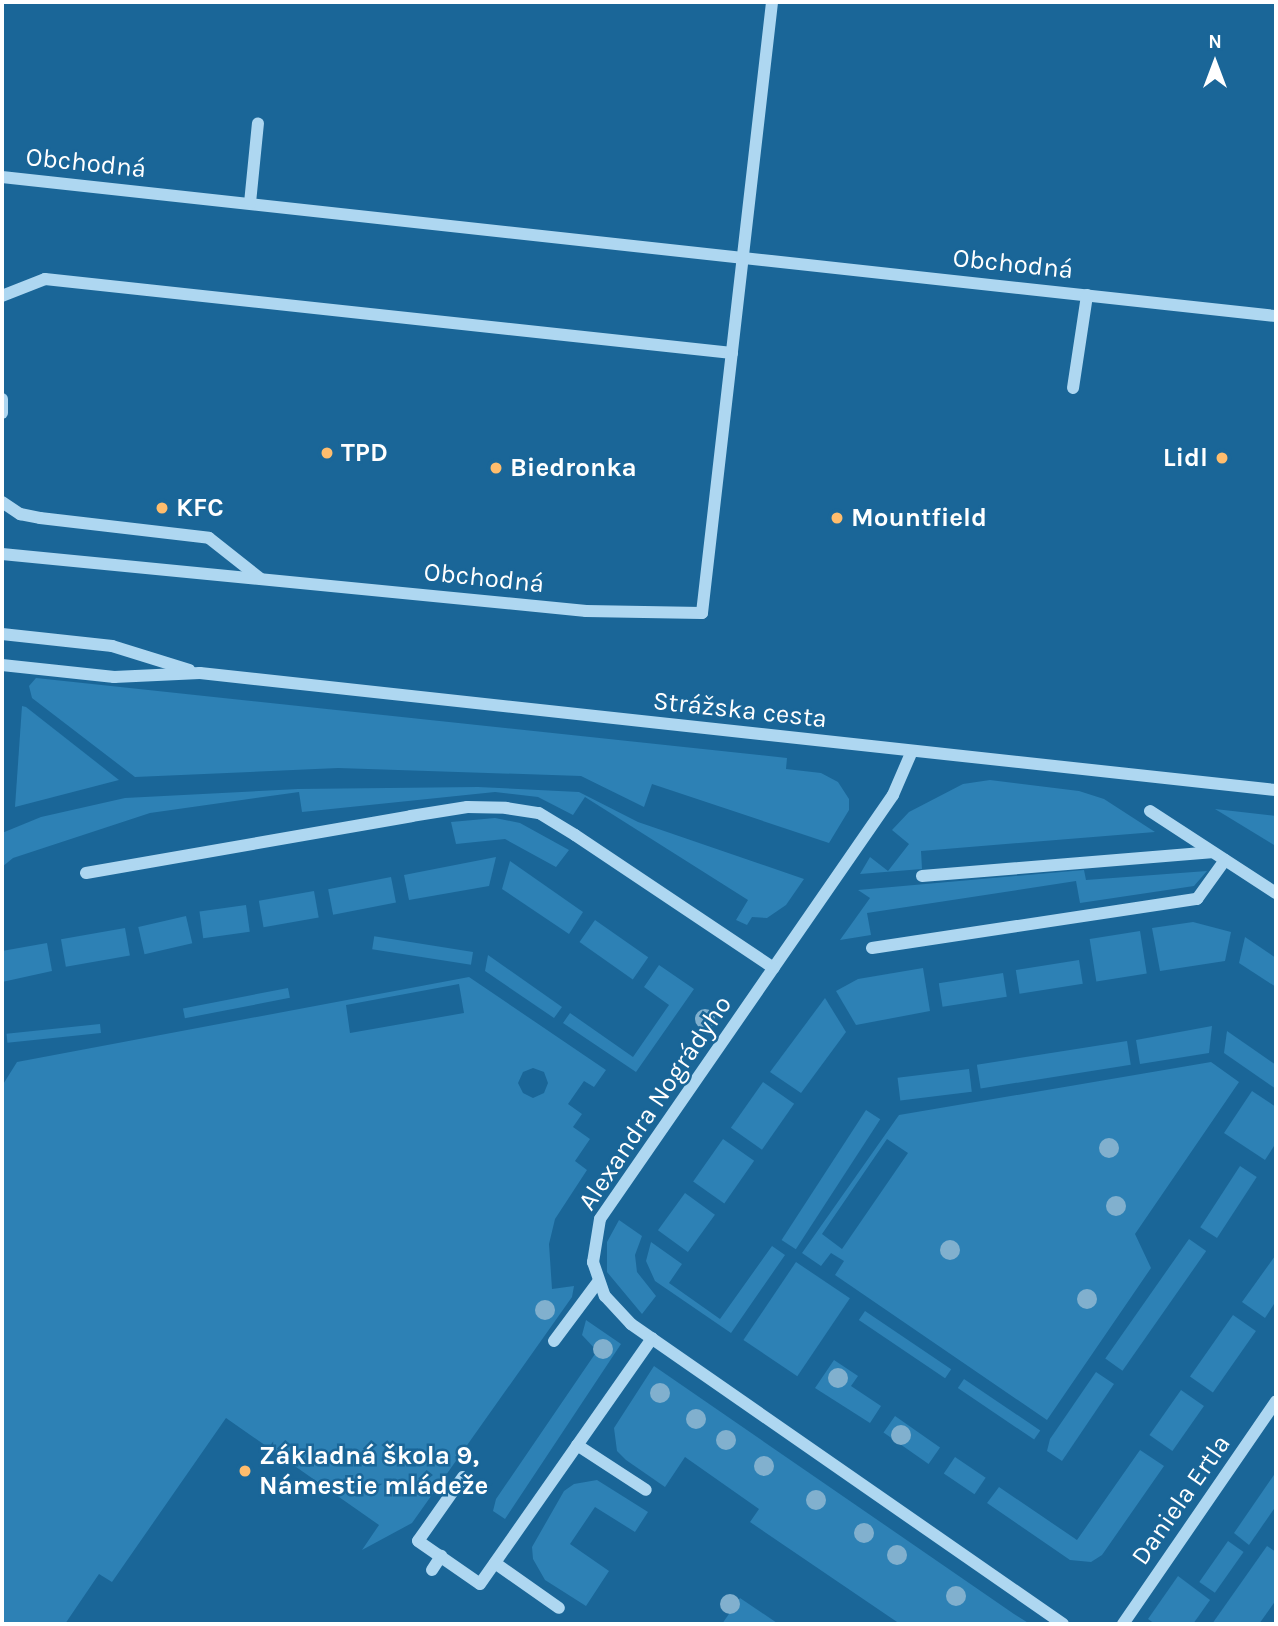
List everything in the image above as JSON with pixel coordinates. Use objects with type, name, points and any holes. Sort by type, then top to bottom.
[{"type":"street","name":"Obchodná","points":[[2,554],[242,580],[261,579],[586,611],[702,613],[772,2]]},
{"type":"street","points":[[250,203],[258,124]]},
{"type":"street","name":"Obchodná","points":[[2,177],[1276,316]]},
{"type":"street","points":[[2,296],[13,288],[45,279],[733,353]]},
{"type":"street","points":[[1073,388],[1087,295]]},
{"type":"street","points":[[2,399],[2,413]]},
{"type":"street","points":[[2,502],[20,514],[40,518],[209,538],[261,579]]},
{"type":"street","name":"Strážska cesta","points":[[2,634],[112,646],[200,673]]},
{"type":"street","name":"Strážska cesta","points":[[2,665],[114,677],[200,673],[1276,790]]},
{"type":"street","name":"Alexandra Nográdyho","points":[[912,751],[893,795],[600,1219],[593,1248],[598,1282],[615,1311],[631,1324],[1063,1624]]},
{"type":"street","points":[[86,873],[422,814],[506,808],[539,813],[774,968]]},
{"type":"street","points":[[1150,811],[1276,893]]},
{"type":"street","points":[[922,876],[1211,852]]},
{"type":"street","points":[[872,948],[1197,899],[1225,860]]},
{"type":"street","points":[[555,1341],[598,1282]]},
{"type":"street","points":[[463,1477],[418,1541],[480,1584],[652,1338]]},
{"type":"street","name":"Daniela Ertla","points":[[1123,1624],[1276,1401]]},
{"type":"street","points":[[577,1445],[646,1490]]},
{"type":"street","points":[[432,1570],[441,1556]]},
{"type":"street","points":[[495,1563],[559,1608]]},
{"type":"shaded area","points":[[36,678],[787,758],[786,769],[821,773],[838,782],[849,799],[849,810],[829,843],[652,784],[644,807],[581,776],[338,768],[135,777],[32,698],[29,686]]},
{"type":"shaded area","points":[[22,706],[26,707],[119,780],[15,807]]},
{"type":"shaded area","points":[[990,780],[1079,791],[1104,799],[1155,832],[921,851],[922,869],[860,874],[870,857],[888,871],[909,844],[892,830],[909,812],[963,784]]},
{"type":"shaded area","points":[[478,787],[579,792],[638,822],[804,879],[786,905],[767,918],[752,917],[747,925],[736,920],[748,900],[585,797],[573,815],[538,797],[495,792],[302,812],[299,792],[150,813],[13,858],[2,867],[2,833],[41,817],[125,798],[298,789]]},
{"type":"shaded area","points":[[1215,809],[1276,816],[1276,845],[1274,845]]},
{"type":"shaded area","points":[[495,818],[520,823],[569,850],[556,867],[505,839],[456,844],[451,822]]},
{"type":"shaded area","points":[[496,857],[489,886],[409,900],[404,875]]},
{"type":"shaded area","points":[[510,861],[583,912],[569,934],[502,889]]},
{"type":"shaded area","points":[[1084,870],[1086,880],[1207,871],[1194,886],[1080,903],[1076,881],[867,913],[871,935],[840,940],[870,898],[858,890]]},
{"type":"shaded area","points":[[391,877],[396,903],[333,915],[328,889]]},
{"type":"shaded area","points":[[314,891],[319,918],[264,927],[259,901]]},
{"type":"shaded area","points":[[246,905],[250,932],[203,938],[199,912]]},
{"type":"shaded area","points":[[186,916],[192,943],[145,954],[138,927]]},
{"type":"shaded area","points":[[595,920],[648,957],[633,979],[580,942]]},
{"type":"shaded area","points":[[1193,922],[1231,932],[1225,961],[1160,971],[1152,928]]},
{"type":"shaded area","points":[[125,928],[130,956],[66,967],[61,939]]},
{"type":"shaded area","points":[[1140,931],[1147,973],[1096,981],[1090,939]]},
{"type":"shaded area","points":[[374,936],[473,952],[471,965],[372,949]]},
{"type":"shaded area","points":[[1245,937],[1276,958],[1276,987],[1239,963]]},
{"type":"shaded area","points":[[47,943],[52,971],[2,982],[2,951]]},
{"type":"shaded area","points":[[488,955],[562,1007],[554,1018],[485,971]]},
{"type":"shaded area","points":[[1079,960],[1083,984],[1020,994],[1016,970]]},
{"type":"shaded area","points":[[659,965],[694,989],[636,1072],[563,1023],[570,1013],[633,1057],[669,1005],[644,987]]},
{"type":"shaded area","points":[[923,968],[930,1011],[856,1025],[836,991],[858,979]]},
{"type":"shaded area","points":[[1003,973],[1007,997],[943,1007],[939,983]]},
{"type":"shaded area","points":[[469,977],[606,1070],[594,1087],[584,1081],[568,1104],[582,1114],[573,1127],[590,1139],[575,1161],[587,1170],[555,1219],[549,1244],[552,1289],[574,1286],[572,1297],[412,1523],[362,1550],[379,1525],[226,1418],[112,1582],[99,1574],[65,1624],[2,1624],[2,1086],[17,1062]],"holes":[[[459,984],[464,1013],[350,1033],[346,1005]],[[533,1068],[544,1072],[548,1083],[544,1093],[533,1098],[523,1093],[518,1083],[523,1072]]]},
{"type":"shaded area","points":[[288,988],[290,998],[185,1018],[183,1008]]},
{"type":"shaded area","points":[[825,998],[846,1032],[801,1093],[770,1072]]},
{"type":"shaded area","points":[[100,1024],[101,1033],[7,1043],[7,1034]]},
{"type":"shaded area","points":[[1212,1026],[1209,1053],[1140,1064],[1136,1040]]},
{"type":"shaded area","points":[[1227,1031],[1276,1065],[1276,1089],[1224,1053]]},
{"type":"shaded area","points":[[1127,1041],[1131,1065],[981,1088],[977,1065]]},
{"type":"shaded area","points":[[1211,1062],[1239,1082],[1135,1234],[1151,1268],[1047,1420],[835,1275],[844,1261],[831,1253],[821,1266],[802,1253],[899,1115]],"holes":[[[887,1139],[908,1153],[842,1249],[822,1234]]]},
{"type":"shaded area","points":[[969,1069],[972,1092],[900,1101],[898,1078]]},
{"type":"shaded area","points":[[763,1082],[794,1104],[762,1150],[731,1128]]},
{"type":"shaded area","points":[[1252,1091],[1276,1107],[1276,1143],[1265,1160],[1224,1133]]},
{"type":"shaded area","points":[[866,1110],[880,1119],[796,1249],[782,1240]]},
{"type":"shaded area","points":[[723,1139],[754,1161],[724,1203],[693,1182]]},
{"type":"shaded area","points":[[1240,1166],[1257,1177],[1217,1238],[1200,1227]]},
{"type":"shaded area","points":[[685,1193],[715,1215],[688,1252],[658,1230]]},
{"type":"shaded area","points":[[619,1220],[642,1236],[635,1255],[637,1272],[656,1296],[642,1314],[607,1272],[607,1242]]},
{"type":"shaded area","points":[[1189,1239],[1206,1251],[1122,1371],[1105,1359]]},
{"type":"shaded area","points":[[651,1242],[682,1264],[669,1283],[720,1319],[772,1246],[785,1255],[731,1333],[655,1281],[646,1261]]},
{"type":"shaded area","points":[[1275,1256],[1276,1301],[1265,1318],[1242,1302]]},
{"type":"shaded area","points":[[796,1262],[850,1298],[797,1376],[743,1340]]},
{"type":"shaded area","points":[[865,1311],[951,1369],[945,1378],[859,1320]]},
{"type":"shaded area","points":[[1233,1315],[1256,1331],[1213,1392],[1190,1376]]},
{"type":"shaded area","points":[[586,1320],[621,1344],[505,1519],[493,1511],[496,1499],[597,1351],[582,1335]]},
{"type":"shaded area","points":[[834,1360],[858,1376],[851,1386],[881,1406],[870,1423],[815,1388]]},
{"type":"shaded area","points":[[654,1366],[1030,1624],[900,1624],[750,1522],[759,1509],[685,1457],[665,1487],[617,1451],[614,1428]]},
{"type":"shaded area","points":[[1096,1372],[1114,1384],[1062,1461],[1047,1451],[1050,1439]]},
{"type":"shaded area","points":[[964,1379],[1040,1430],[1034,1440],[958,1388]]},
{"type":"shaded area","points":[[1181,1390],[1204,1406],[1172,1451],[1149,1435]]},
{"type":"shaded area","points":[[895,1416],[940,1448],[929,1464],[884,1432]]},
{"type":"shaded area","points":[[1140,1450],[1164,1466],[1102,1555],[1091,1562],[1070,1560],[987,1503],[999,1487],[1077,1540]]},
{"type":"shaded area","points":[[955,1457],[986,1478],[974,1494],[944,1474]]},
{"type":"shaded area","points":[[1276,1472],[1276,1506],[1249,1545],[1234,1533]]},
{"type":"shaded area","points":[[597,1480],[648,1512],[635,1532],[595,1507],[570,1544],[609,1571],[586,1606],[545,1580],[533,1559],[532,1547],[564,1491],[574,1484]]},
{"type":"shaded area","points":[[1228,1541],[1244,1552],[1215,1593],[1199,1582]]},
{"type":"shaded area","points":[[1267,1546],[1276,1552],[1276,1600],[1259,1624],[1212,1624]]},
{"type":"shaded area","points":[[1178,1576],[1210,1600],[1193,1624],[1155,1624],[1148,1619]]},
{"type":"shaded area","points":[[740,1598],[777,1623],[722,1624]]},
{"type":"place","name":"TPD","points":[[327,453]]},
{"type":"place","name":"Lidl","points":[[1222,458]]},
{"type":"place","name":"Biedronka","points":[[496,468]]},
{"type":"place","name":"KFC","points":[[162,508]]},
{"type":"place","name":"Mountfield","points":[[837,518]]},
{"type":"place","name":"Základná škola 9, Námestie mládeže","points":[[245,1471]]}]
